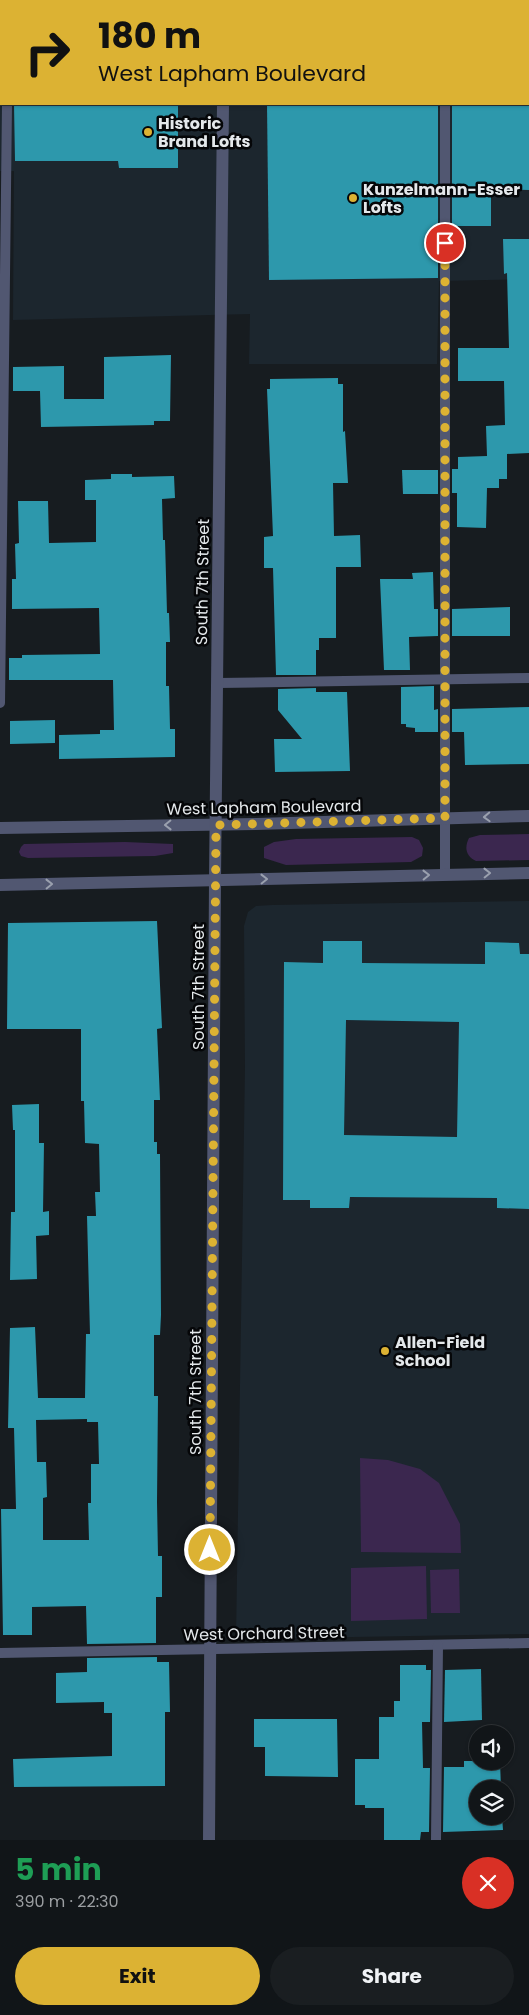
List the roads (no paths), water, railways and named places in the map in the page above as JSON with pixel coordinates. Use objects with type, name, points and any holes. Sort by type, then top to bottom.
[{"type":"street","name":"South 7th Street","points":[[209,1840],[215,880],[223,105]]},
{"type":"street","name":"West Lapham Boulevard","points":[[0,828],[216,825],[529,816]]},
{"type":"street","points":[[0,885],[529,872]]},
{"type":"lane","points":[[0,703],[6,105]]},
{"type":"lane","points":[[445,874],[446,105]]},
{"type":"lane","points":[[218,682],[529,678]]},
{"type":"lane","name":"West Orchard Street","points":[[0,1654],[529,1643]]},
{"type":"lane","points":[[436,1840],[438,1645]]},
{"type":"place","name":"Historic Brand Lofts","points":[[148,132]]},
{"type":"place","name":"Kunzelmann-Esser Lofts","points":[[353,198]]},
{"type":"place","name":"Allen-Field School","points":[[385,1351]]}]
